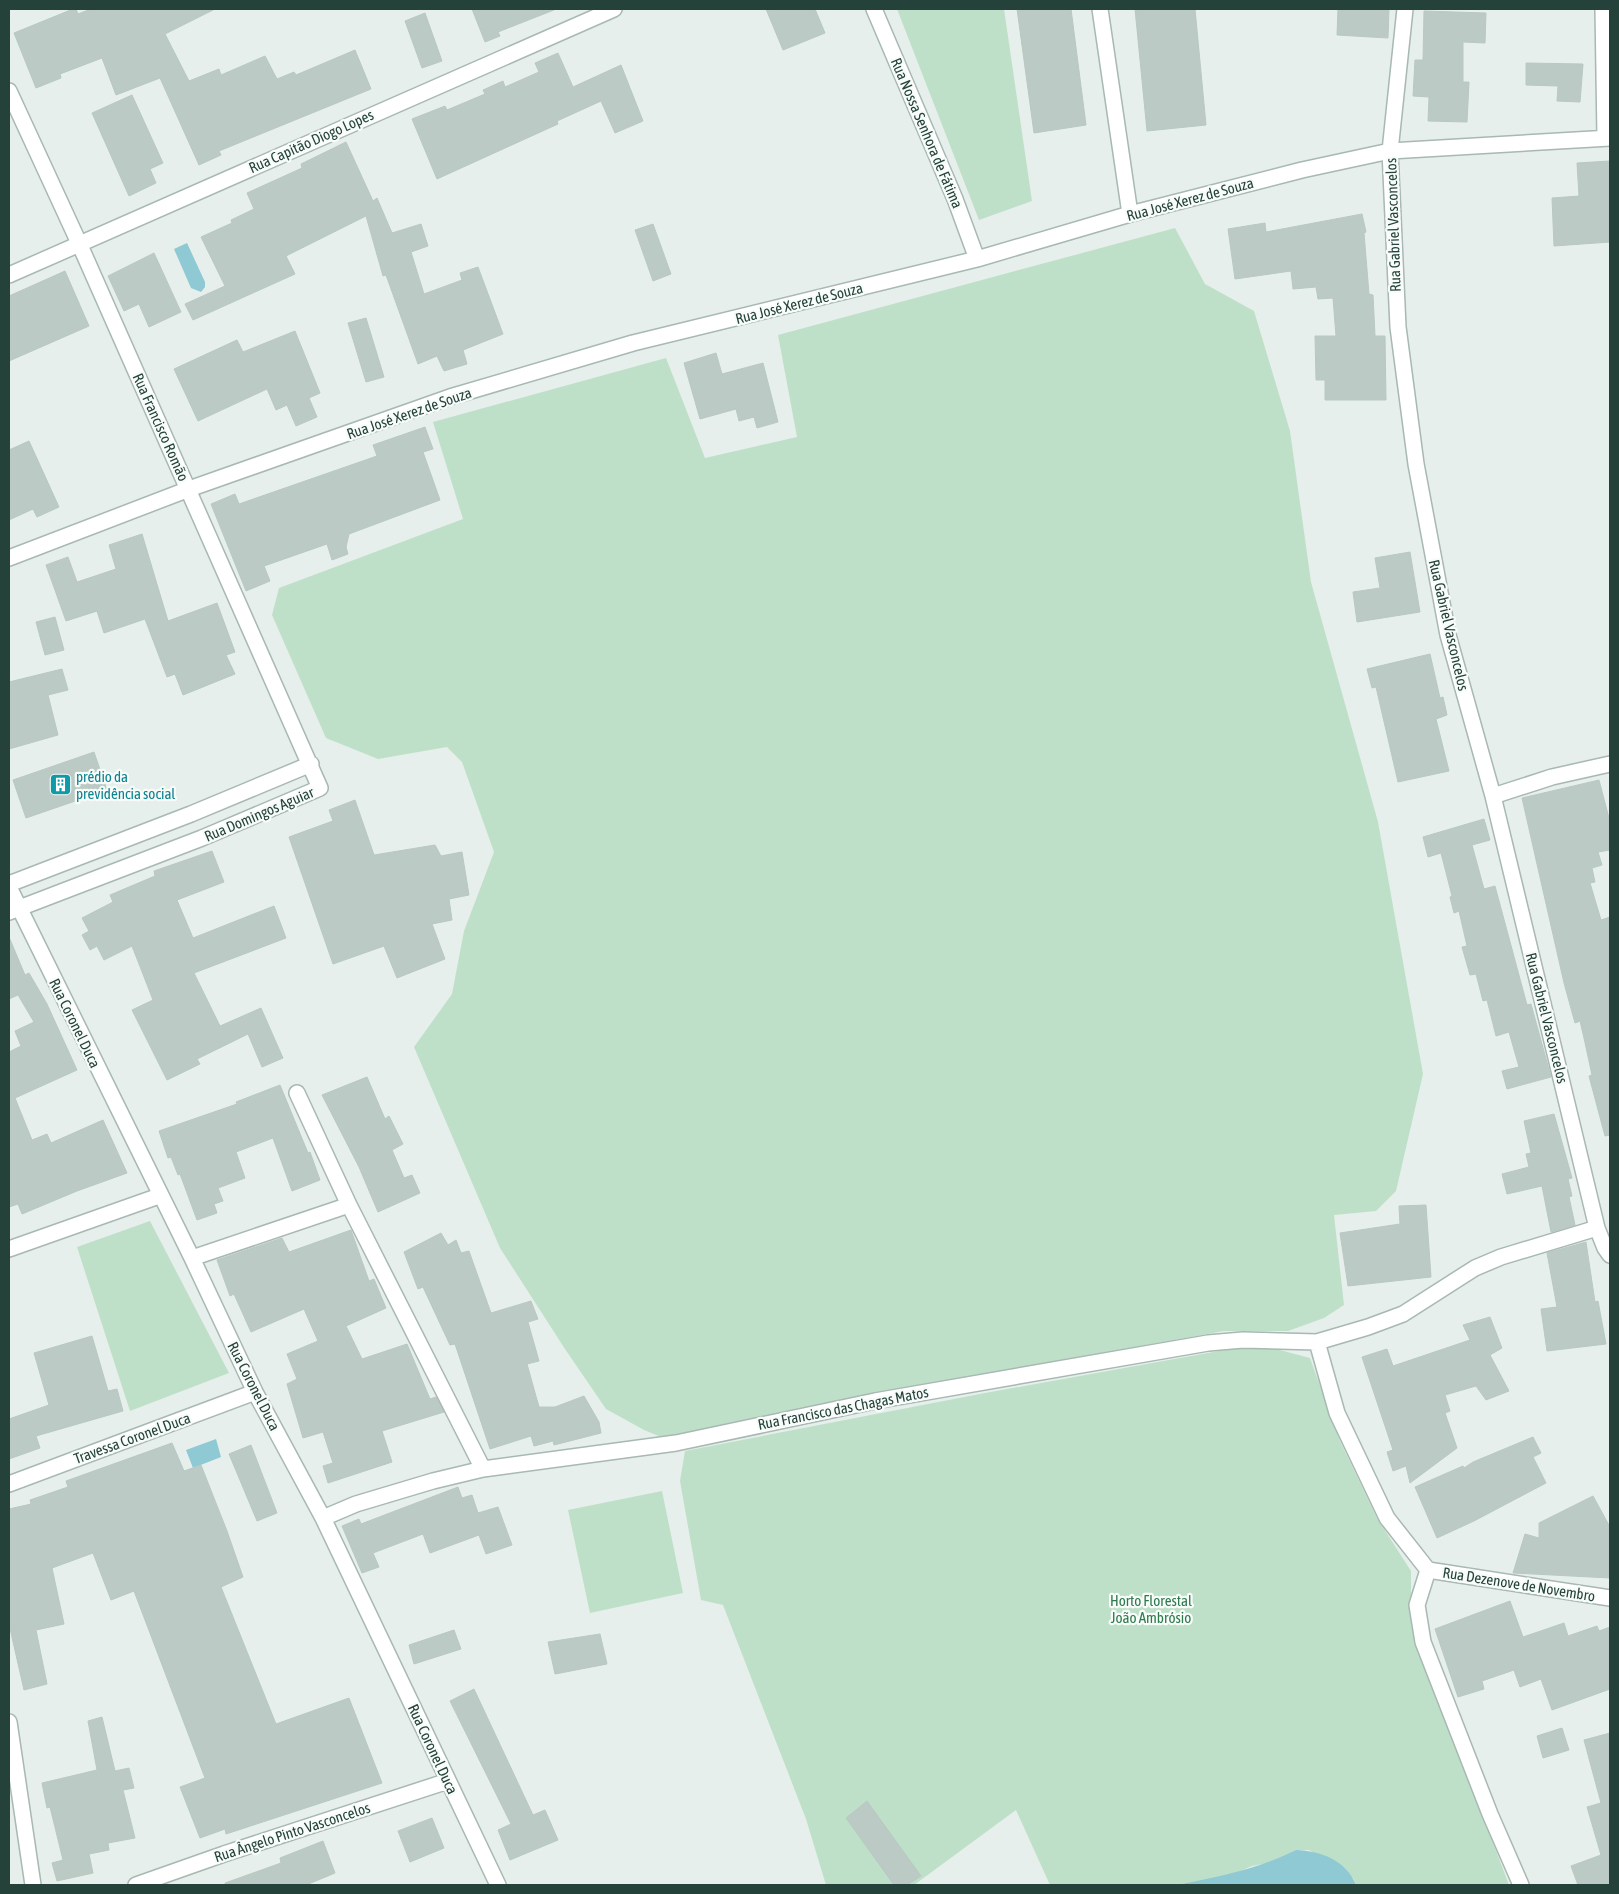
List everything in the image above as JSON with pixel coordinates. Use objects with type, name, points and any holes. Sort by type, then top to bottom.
[{"type":"street","name":"Rua Capitão Diogo Lopes","points":[[9,275],[614,9]]},
{"type":"street","name":"Rua Nossa Senhora de Fátima","points":[[874,9],[955,199],[977,259]]},
{"type":"street","points":[[1100,9],[1130,214]]},
{"type":"street","name":"Rua Gabriel Vasconcelos","points":[[1405,9],[1390,151],[1398,327],[1416,464],[1448,635],[1493,796],[1597,1228],[1610,1255]]},
{"type":"street","points":[[1603,9],[1607,138]]},
{"type":"street","name":"Rua Francisco Romão","points":[[9,91],[79,243],[311,764]]},
{"type":"street","name":"Rua José Xerez de Souza","points":[[9,558],[189,489],[450,397],[624,346],[977,259],[1130,214],[1302,170],[1390,151],[1607,138]]},
{"type":"street","name":"Rua Domingos Aguiar","points":[[9,886],[311,764],[320,788],[202,838],[14,910]]},
{"type":"street","points":[[1493,796],[1552,777],[1610,764]]},
{"type":"street","points":[[191,814],[202,838]]},
{"type":"street","name":"Rua Coronel Duca","points":[[9,886],[14,910],[192,1258],[255,1392],[323,1518],[498,1885]]},
{"type":"street","points":[[297,1093],[350,1205],[483,1470]]},
{"type":"street","points":[[9,1250],[159,1196]]},
{"type":"street","points":[[192,1258],[350,1205]]},
{"type":"street","name":"Rua Francisco das Chagas Matos","points":[[323,1518],[356,1504],[433,1480],[483,1470],[676,1443],[875,1401],[1208,1343],[1242,1340],[1317,1342],[1368,1327],[1403,1314],[1475,1268],[1501,1256],[1597,1228]]},
{"type":"street","points":[[1317,1342],[1337,1413],[1386,1518],[1428,1570],[1417,1605],[1423,1642],[1490,1814],[1521,1885]]},
{"type":"street","name":"Travessa Coronel Duca","points":[[9,1484],[255,1392]]},
{"type":"street","name":"Rua Dezenove de Novembro","points":[[1428,1570],[1610,1598]]},
{"type":"street","points":[[9,1722],[33,1885]]},
{"type":"street","name":"Rua Ângelo Pinto Vasconcelos","points":[[136,1885],[224,1854],[448,1781]]},
{"type":"green space","points":[[897,9],[1004,9],[1032,201],[979,220]]},
{"type":"green space","points":[[1175,228],[1205,284],[1254,311],[1290,431],[1311,582],[1378,822],[1423,1074],[1396,1191],[1376,1211],[1334,1215],[1344,1305],[1324,1318],[1288,1331],[1224,1331],[962,1378],[676,1443],[644,1430],[606,1409],[500,1248],[414,1047],[452,994],[464,931],[494,852],[462,762],[447,747],[378,759],[326,738],[272,615],[279,588],[463,519],[433,422],[666,358],[705,458],[797,437],[778,335]]},
{"type":"green space","points":[[150,1221],[229,1373],[130,1411],[77,1247]]},
{"type":"green space","name":"Horto Florestal João Ambrósio","points":[[1230,1349],[1276,1349],[1310,1358],[1340,1441],[1377,1518],[1411,1571],[1411,1625],[1509,1885],[1356,1885],[1353,1878],[1309,1850],[1296,1850],[1273,1862],[1252,1866],[1234,1874],[1177,1885],[1050,1885],[1016,1810],[914,1885],[826,1885],[806,1819],[723,1605],[701,1600],[680,1481],[685,1451],[985,1393]]},
{"type":"green space","points":[[662,1491],[683,1593],[590,1613],[568,1510]]},
{"type":"water","points":[[187,243],[205,282],[205,287],[201,292],[191,288],[174,249]]},
{"type":"water","points":[[216,1439],[221,1457],[193,1468],[186,1450]]},
{"type":"water","points":[[1296,1850],[1315,1852],[1332,1858],[1346,1869],[1356,1885],[1177,1885],[1252,1867]]},
{"type":"building","points":[[76,9],[78,14],[91,9],[215,9],[165,34],[189,81],[219,69],[221,75],[265,56],[277,79],[294,72],[296,75],[355,50],[371,89],[219,151],[221,155],[199,165],[160,78],[116,95],[102,58],[60,74],[61,78],[36,88],[14,33]]},
{"type":"building","points":[[472,9],[554,10],[498,32],[500,36],[485,42]]},
{"type":"building","points":[[766,9],[815,9],[825,33],[783,50]]},
{"type":"building","points":[[1017,9],[1071,9],[1086,125],[1034,133]]},
{"type":"building","points":[[1135,9],[1195,9],[1206,125],[1147,131]]},
{"type":"building","points":[[1338,9],[1389,9],[1388,38],[1337,35]]},
{"type":"building","points":[[1424,11],[1486,13],[1485,43],[1463,42],[1463,82],[1469,82],[1467,122],[1428,121],[1429,97],[1413,96],[1415,60],[1423,60]]},
{"type":"building","points":[[425,13],[442,61],[422,68],[405,21]]},
{"type":"building","points":[[558,53],[573,87],[621,65],[643,121],[615,133],[601,101],[557,121],[558,124],[437,179],[412,119],[445,106],[447,110],[485,94],[483,90],[503,81],[505,87],[539,72],[535,63]]},
{"type":"building","points":[[1526,63],[1583,64],[1580,102],[1557,101],[1558,86],[1526,85]]},
{"type":"building","points":[[132,95],[163,163],[150,169],[156,183],[129,196],[92,113]]},
{"type":"building","points":[[346,142],[373,201],[377,198],[392,233],[421,224],[428,246],[411,252],[424,294],[462,280],[460,273],[478,267],[503,334],[463,350],[467,364],[444,371],[437,356],[418,364],[386,275],[383,276],[366,216],[286,256],[295,274],[193,320],[185,304],[225,286],[201,237],[232,223],[231,220],[254,209],[247,193],[302,168],[301,164]]},
{"type":"building","points":[[1610,161],[1610,242],[1554,246],[1552,198],[1579,196],[1577,163]]},
{"type":"building","points":[[1362,214],[1366,232],[1364,233],[1369,294],[1373,295],[1375,336],[1385,336],[1386,400],[1325,400],[1325,380],[1316,380],[1315,336],[1336,336],[1333,298],[1318,299],[1316,287],[1293,289],[1291,271],[1235,279],[1228,229],[1265,223],[1266,232]]},
{"type":"building","points":[[653,224],[671,274],[653,281],[635,230]]},
{"type":"building","points":[[154,253],[181,312],[149,327],[139,304],[124,311],[108,276]]},
{"type":"building","points":[[65,271],[89,326],[9,361],[9,296]]},
{"type":"building","points":[[366,318],[384,377],[366,382],[348,323]]},
{"type":"building","points":[[295,331],[320,393],[309,398],[317,417],[296,426],[287,405],[276,410],[267,389],[198,421],[174,369],[237,340],[243,352]]},
{"type":"building","points":[[716,353],[722,374],[763,363],[778,422],[757,428],[754,417],[739,421],[736,409],[700,419],[684,363]]},
{"type":"building","points":[[425,427],[433,449],[423,452],[440,500],[349,534],[346,547],[348,554],[332,560],[327,544],[264,566],[270,581],[246,591],[211,504],[235,494],[239,504],[377,456],[373,445]]},
{"type":"building","points":[[29,441],[59,507],[37,517],[33,509],[9,520],[9,450]]},
{"type":"building","points":[[142,534],[168,621],[217,603],[235,652],[226,655],[235,674],[183,695],[175,674],[167,677],[145,619],[104,633],[97,611],[66,621],[46,565],[68,557],[77,582],[116,569],[109,545]]},
{"type":"building","points":[[1410,552],[1420,612],[1357,622],[1353,592],[1380,588],[1375,558]]},
{"type":"building","points":[[55,617],[64,650],[45,655],[36,622]]},
{"type":"building","points":[[1430,654],[1440,698],[1443,697],[1447,715],[1436,719],[1449,771],[1398,782],[1376,687],[1372,688],[1367,669]]},
{"type":"building","points":[[62,669],[68,690],[48,695],[58,735],[9,749],[9,682]]},
{"type":"building","name":"prédio da previdência social","points":[[94,752],[107,790],[26,818],[13,780]]},
{"type":"building","points":[[1599,780],[1610,822],[1610,850],[1598,852],[1602,865],[1592,868],[1595,882],[1590,883],[1601,920],[1610,917],[1610,1135],[1605,1136],[1589,1076],[1592,1075],[1580,1021],[1575,1023],[1564,983],[1522,798]]},
{"type":"building","points":[[355,800],[374,855],[435,845],[441,856],[462,852],[469,895],[449,899],[452,920],[432,924],[445,959],[397,978],[384,946],[333,964],[289,837],[333,821],[329,810]]},
{"type":"building","points":[[1484,819],[1490,840],[1472,845],[1484,889],[1495,886],[1527,1005],[1531,1004],[1551,1077],[1507,1089],[1502,1071],[1519,1067],[1509,1032],[1496,1036],[1487,1000],[1483,1001],[1476,974],[1470,975],[1462,947],[1467,946],[1459,911],[1454,913],[1450,897],[1452,896],[1441,853],[1428,857],[1423,837]]},
{"type":"building","points":[[212,851],[224,882],[177,900],[193,938],[274,906],[286,938],[194,973],[220,1026],[261,1008],[283,1058],[262,1067],[248,1034],[197,1059],[200,1064],[167,1080],[132,1010],[153,1000],[132,946],[104,960],[97,946],[90,950],[82,935],[89,931],[82,918],[113,902],[110,895],[155,876],[154,871]]},
{"type":"building","points":[[9,937],[25,975],[29,973],[47,1004],[77,1070],[15,1098],[32,1140],[47,1134],[51,1143],[103,1120],[127,1173],[22,1214],[18,1204],[9,1207],[9,1052],[21,1046],[15,1031],[34,1022],[18,995],[9,999]]},
{"type":"building","points":[[367,1077],[385,1119],[389,1116],[403,1144],[392,1150],[404,1178],[412,1175],[420,1193],[378,1212],[359,1167],[322,1095]]},
{"type":"building","points":[[280,1085],[308,1153],[310,1152],[320,1180],[292,1191],[273,1138],[236,1152],[245,1178],[218,1188],[223,1201],[214,1204],[217,1213],[197,1220],[180,1174],[178,1175],[171,1157],[168,1158],[159,1131],[237,1104],[236,1102]]},
{"type":"building","points":[[1554,1114],[1572,1178],[1568,1179],[1572,1196],[1569,1197],[1575,1225],[1551,1232],[1542,1186],[1507,1194],[1502,1174],[1529,1167],[1526,1154],[1531,1153],[1524,1121]]},
{"type":"building","points":[[1426,1205],[1431,1277],[1348,1286],[1340,1233],[1400,1224],[1399,1206]]},
{"type":"building","points":[[351,1230],[369,1281],[374,1279],[386,1308],[346,1326],[362,1359],[407,1344],[430,1399],[436,1397],[444,1412],[382,1431],[392,1462],[328,1483],[323,1466],[333,1463],[323,1432],[303,1438],[287,1384],[297,1379],[287,1354],[318,1341],[304,1309],[251,1332],[234,1294],[230,1296],[217,1260],[282,1238],[289,1252]]},
{"type":"building","points":[[441,1233],[448,1245],[456,1240],[461,1253],[469,1251],[491,1313],[531,1301],[538,1319],[528,1322],[539,1361],[527,1364],[539,1407],[555,1407],[584,1396],[599,1422],[601,1433],[554,1445],[553,1441],[534,1446],[531,1436],[490,1449],[455,1344],[450,1345],[423,1287],[418,1289],[404,1252]]},
{"type":"building","points":[[1586,1242],[1595,1302],[1598,1301],[1606,1344],[1547,1351],[1541,1309],[1557,1307],[1547,1253]]},
{"type":"building","points":[[1490,1317],[1502,1348],[1490,1355],[1509,1391],[1486,1400],[1476,1386],[1445,1395],[1450,1411],[1445,1413],[1457,1448],[1410,1483],[1406,1466],[1393,1471],[1387,1452],[1393,1450],[1362,1357],[1387,1349],[1393,1366],[1470,1340],[1463,1325]]},
{"type":"building","points":[[92,1336],[108,1391],[117,1389],[123,1411],[36,1436],[40,1448],[9,1459],[9,1419],[49,1405],[34,1353]]},
{"type":"building","points":[[1533,1437],[1541,1453],[1533,1457],[1546,1483],[1437,1538],[1415,1487],[1463,1466],[1464,1468],[1473,1462]]},
{"type":"building","points":[[172,1443],[184,1471],[201,1465],[227,1531],[243,1577],[221,1587],[276,1724],[349,1698],[382,1783],[226,1834],[225,1829],[200,1838],[180,1787],[205,1778],[134,1591],[111,1600],[93,1553],[52,1568],[64,1624],[36,1630],[47,1684],[24,1690],[9,1624],[9,1509],[31,1504],[30,1500],[68,1487],[66,1481]]},
{"type":"building","points":[[251,1445],[277,1513],[257,1521],[229,1454]]},
{"type":"building","points":[[458,1487],[462,1498],[472,1495],[478,1513],[498,1507],[512,1545],[486,1554],[479,1535],[430,1553],[423,1534],[373,1553],[379,1567],[362,1573],[342,1526],[359,1519],[361,1524]]},
{"type":"building","points":[[1593,1496],[1610,1527],[1610,1578],[1513,1573],[1525,1534],[1539,1538],[1539,1523]]},
{"type":"building","points":[[1510,1601],[1523,1637],[1564,1623],[1568,1636],[1597,1626],[1599,1631],[1610,1627],[1610,1689],[1552,1710],[1541,1679],[1520,1687],[1514,1670],[1482,1681],[1484,1689],[1458,1697],[1435,1629]]},
{"type":"building","points":[[454,1630],[461,1649],[414,1664],[409,1645]]},
{"type":"building","points":[[600,1634],[607,1664],[555,1674],[548,1642]]},
{"type":"building","points":[[474,1689],[533,1815],[545,1810],[558,1840],[510,1860],[498,1830],[511,1824],[450,1701]]},
{"type":"building","points":[[102,1717],[115,1771],[129,1768],[134,1788],[123,1790],[135,1838],[108,1843],[109,1850],[89,1854],[93,1873],[57,1881],[52,1863],[63,1860],[50,1807],[47,1808],[42,1783],[97,1770],[88,1721]]},
{"type":"building","points":[[1562,1728],[1569,1750],[1543,1758],[1537,1736]]},
{"type":"building","points":[[1610,1733],[1610,1816],[1608,1816],[1610,1824],[1610,1885],[1578,1885],[1571,1866],[1601,1855],[1587,1807],[1601,1803],[1584,1740]]},
{"type":"building","points":[[867,1801],[921,1876],[907,1885],[894,1885],[846,1818]]},
{"type":"building","points":[[432,1818],[444,1848],[410,1862],[398,1831]]},
{"type":"building","points":[[323,1841],[335,1873],[306,1885],[225,1885],[225,1883],[281,1863],[280,1858]]},
{"type":"place","name":"prédio da previdência social","points":[[60,785]]}]
